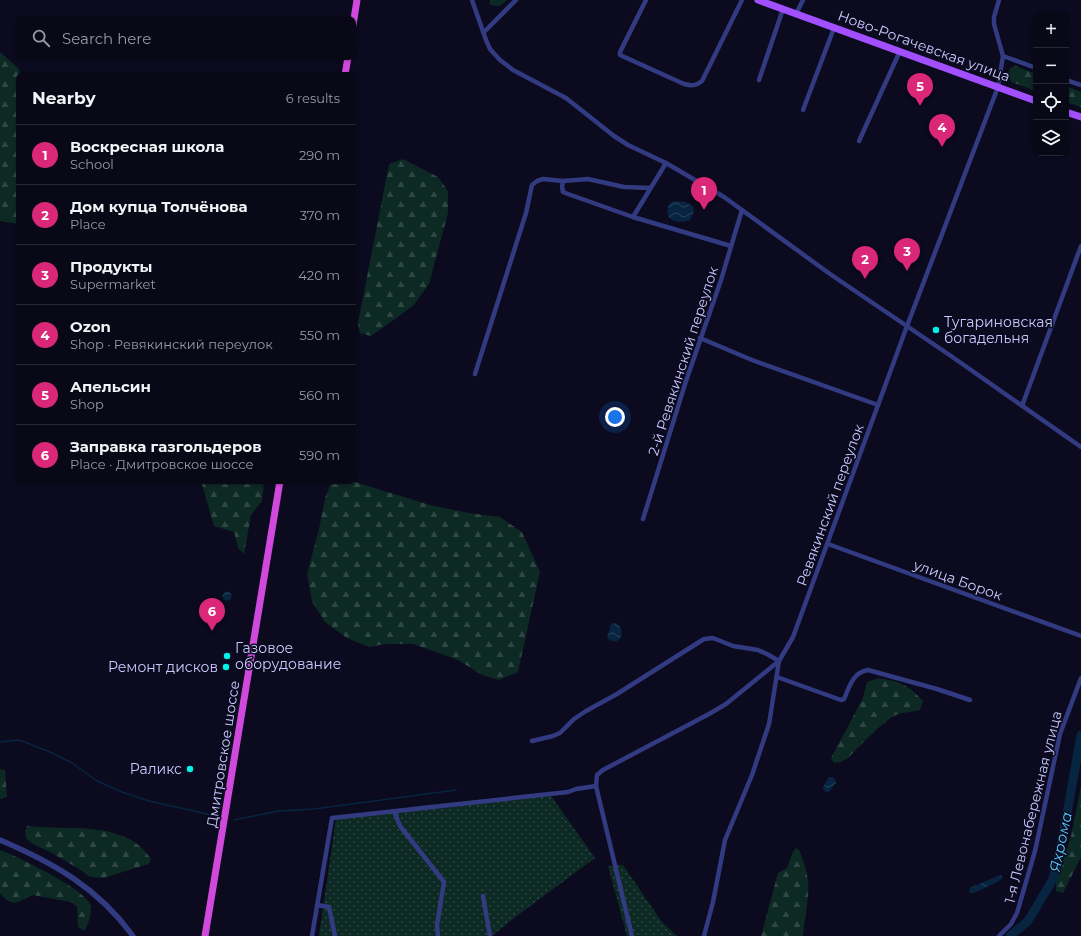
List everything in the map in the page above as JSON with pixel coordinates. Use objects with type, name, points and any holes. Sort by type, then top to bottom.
[{"type":"highway","points":[[354,16],[357,0]]},
{"type":"highway","points":[[346,72],[348,60]]},
{"type":"highway","name":"Дмитровское шоссе","points":[[205,936],[280,484]]},
{"type":"main road","name":"Ново-Рогачевская улица","points":[[758,0],[1033,100]]},
{"type":"main road","points":[[1069,113],[1081,117]]},
{"type":"street","points":[[472,0],[490,49],[500,60],[513,70],[566,98],[618,139],[703,184],[742,210],[830,274],[1081,447]]},
{"type":"street","points":[[484,32],[516,0]]},
{"type":"street","points":[[646,0],[620,52],[620,55],[684,84],[697,85],[702,81],[742,0]]},
{"type":"street","points":[[796,14],[802,0]]},
{"type":"street","points":[[999,0],[995,11],[994,24],[1003,56],[1033,67]]},
{"type":"street","points":[[759,80],[783,9]]},
{"type":"street","points":[[803,110],[834,28]]},
{"type":"street","points":[[860,141],[900,52]]},
{"type":"street","name":"Ревякинский переулок","points":[[704,936],[713,902],[725,840],[752,775],[769,724],[779,661],[793,637],[907,326],[998,87],[1003,56]]},
{"type":"street","points":[[1069,81],[1081,85]]},
{"type":"street","points":[[633,217],[666,164]]},
{"type":"street","points":[[475,374],[526,213],[532,185],[537,180],[543,179],[563,181],[588,179],[624,187],[650,188]]},
{"type":"street","points":[[563,181],[563,192],[568,194],[633,217],[731,246]]},
{"type":"street","name":"2-й Ревякинский переулок","points":[[643,518],[700,338],[721,280],[742,210]]},
{"type":"street","points":[[1022,406],[1081,246]]},
{"type":"street","points":[[700,338],[752,360],[878,405]]},
{"type":"street","name":"улица Борок","points":[[828,544],[1081,636]]},
{"type":"street","points":[[532,741],[560,733],[574,719],[586,711],[617,694],[704,639],[713,638],[733,646],[758,650],[779,661],[720,707],[603,770],[597,775],[596,786],[632,936]]},
{"type":"street","points":[[777,677],[841,700],[844,699],[855,676],[861,671],[868,670],[937,689],[970,700]]},
{"type":"street","name":"1-я Левонабережная улица","points":[[999,936],[1011,924],[1017,913],[1035,851],[1060,734],[1081,678]]},
{"type":"street","points":[[312,936],[332,818],[568,792],[596,786]]},
{"type":"street","points":[[394,811],[400,826],[444,882],[437,925],[438,936]]},
{"type":"street","points":[[0,840],[59,868],[85,885],[121,920],[133,936]]},
{"type":"street","points":[[483,896],[490,936]]},
{"type":"street","points":[[317,905],[328,907],[335,936]]},
{"type":"green space","points":[[490,0],[507,0],[501,5],[495,6],[490,4]]},
{"type":"green space","points":[[0,52],[18,68],[20,72],[16,72],[16,224],[0,221]]},
{"type":"green space","points":[[1016,66],[1033,73],[1033,90],[1011,82],[1008,74],[1010,68]]},
{"type":"green space","points":[[1069,87],[1081,92],[1081,107],[1069,103]]},
{"type":"green space","points":[[403,159],[438,177],[448,191],[448,213],[429,284],[413,306],[371,336],[360,333],[358,323],[389,164]]},
{"type":"green space","points":[[356,482],[430,505],[469,513],[500,517],[522,532],[540,572],[518,672],[499,680],[482,675],[458,660],[413,644],[385,644],[369,647],[347,638],[325,622],[312,601],[307,574],[319,529],[325,498],[331,484],[356,484]]},
{"type":"green space","points":[[202,484],[264,484],[262,501],[251,515],[244,554],[238,548],[234,532],[214,526]]},
{"type":"green space","points":[[879,678],[898,682],[912,690],[923,701],[920,710],[901,713],[891,718],[847,759],[834,763],[831,758],[863,698],[867,682]]},
{"type":"green space","points":[[0,769],[5,770],[7,797],[0,799]]},
{"type":"green space","points":[[1081,786],[1081,857],[1063,893],[1056,891],[1056,882],[1071,836]]},
{"type":"green space","points":[[549,793],[595,858],[492,936],[319,936],[336,818],[427,805]]},
{"type":"green space","points":[[27,826],[95,829],[111,832],[127,838],[140,846],[151,859],[149,864],[103,878],[90,877],[52,853],[33,844],[26,838],[25,831]]},
{"type":"green space","points":[[796,848],[799,850],[803,861],[808,884],[808,900],[803,936],[761,936],[778,873],[787,868]]},
{"type":"green space","points":[[0,850],[49,874],[76,890],[85,898],[90,904],[91,911],[84,931],[78,927],[77,907],[71,902],[33,895],[15,903],[12,903],[4,898],[0,893]]},
{"type":"green space","points":[[623,865],[662,922],[677,936],[627,936],[608,866]]},
{"type":"water","points":[[674,201],[685,202],[693,206],[694,212],[690,220],[680,222],[672,220],[669,217],[669,204]]},
{"type":"water","points":[[227,591],[232,596],[227,601],[222,596]]},
{"type":"water","points":[[616,623],[620,626],[622,634],[618,640],[611,641],[607,638],[611,624]]},
{"type":"water","points":[[829,777],[833,777],[836,783],[829,792],[826,792],[823,787]]},
{"type":"water","points":[[1000,875],[1002,876],[1002,879],[999,881],[974,893],[970,893],[970,888]]},
{"type":"waterway","name":"Яхрома","points":[[1010,936],[1028,921],[1053,879],[1063,836],[1081,735]]},
{"type":"waterway","points":[[0,742],[19,740],[50,752],[72,763],[97,781],[122,792],[149,801],[216,816]]},
{"type":"waterway","points":[[234,820],[279,811],[314,809],[456,790]]},
{"type":"place","name":"Апельсин","points":[[920,106]]},
{"type":"place","name":"Ozon","points":[[942,147]]},
{"type":"place","name":"Воскресная школа","points":[[704,210]]},
{"type":"place","name":"Продукты","points":[[907,271]]},
{"type":"place","name":"Дом купца Толчёнова","points":[[865,279]]},
{"type":"place","name":"Тугариновская богадельня","points":[[936,330]]},
{"type":"place","name":"Заправка газгольдеров","points":[[212,631]]},
{"type":"place","name":"Газовое оборудование","points":[[227,656]]},
{"type":"place","name":"Ремонт дисков","points":[[226,667]]},
{"type":"place","name":"Раликс","points":[[190,769]]}]
